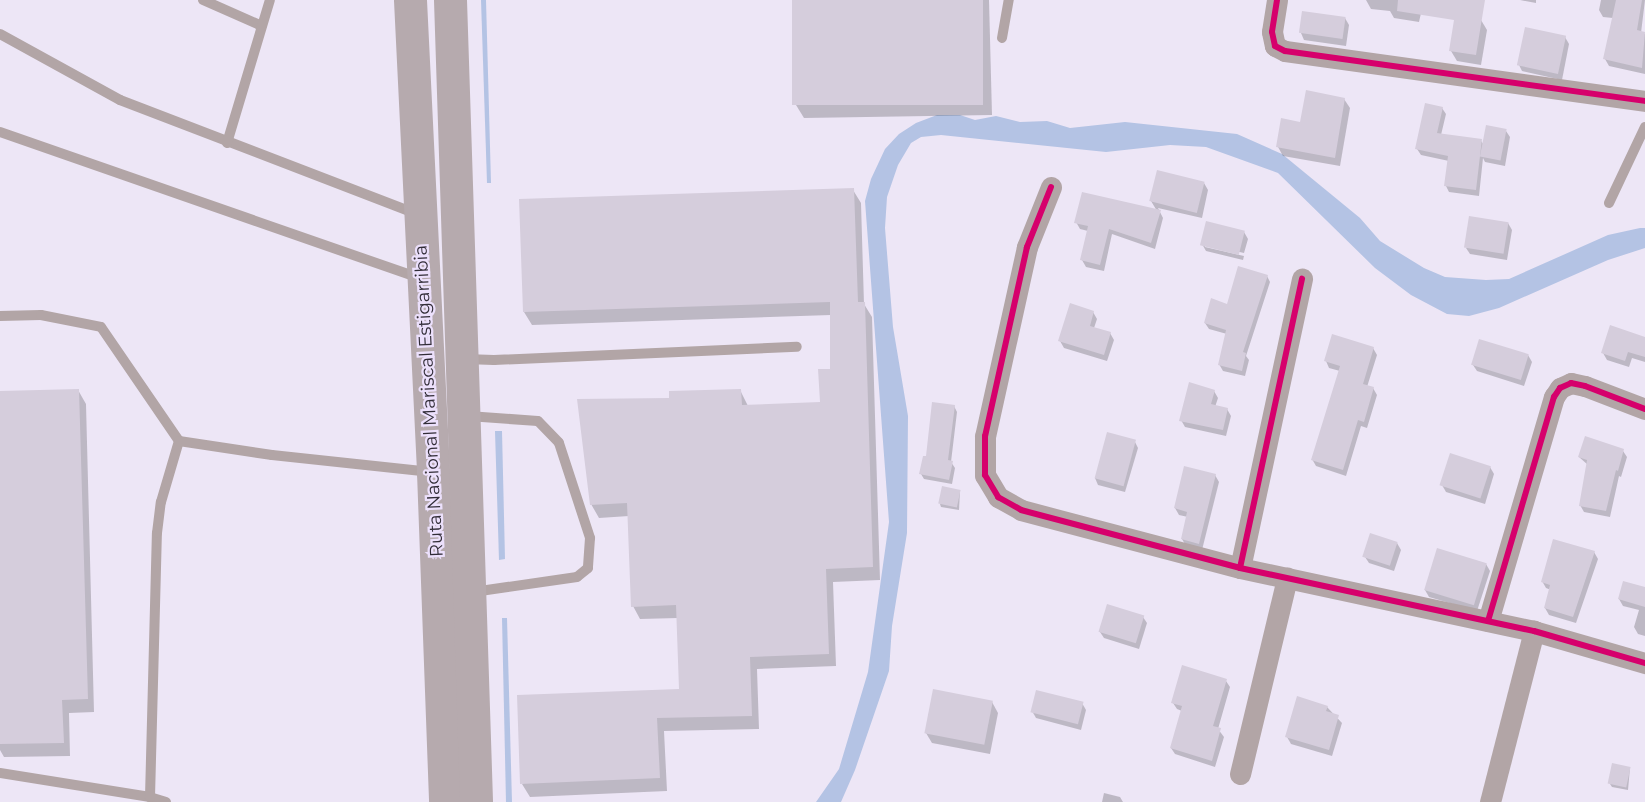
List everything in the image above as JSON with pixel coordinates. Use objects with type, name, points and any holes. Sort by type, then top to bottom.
[{"type":"highway","name":"Ruta Nacional Mariscal Estigarribia","points":[[410,0],[433,472],[445,802]]},
{"type":"highway","name":"Ruta Nacional Mariscal Estigarribia","points":[[450,0],[476,802]]},
{"type":"street","points":[[1277,0],[1272,32],[1275,46],[1285,51],[1645,101]]},
{"type":"street","points":[[1051,187],[1024,259],[985,436],[985,475],[998,497],[1020,510],[1240,568],[1534,631],[1645,663]]},
{"type":"street","points":[[1240,568],[1302,279]]},
{"type":"street","points":[[1488,621],[1554,397],[1560,388],[1571,383],[1585,386],[1645,409]]},
{"type":"street","points":[[1240,774],[1287,578]]},
{"type":"street","points":[[1490,802],[1534,631]]},
{"type":"lane","points":[[203,0],[262,26]]},
{"type":"lane","points":[[227,143],[270,0]]},
{"type":"lane","points":[[1002,38],[1009,0]]},
{"type":"lane","points":[[0,34],[120,99],[227,143],[420,215]]},
{"type":"lane","points":[[1609,203],[1645,127]]},
{"type":"lane","points":[[0,132],[423,279]]},
{"type":"lane","points":[[0,316],[40,315],[101,327],[179,441],[272,455],[433,472]]},
{"type":"lane","points":[[462,359],[494,360],[797,347]]},
{"type":"lane","points":[[464,416],[538,421],[559,443],[590,538],[588,568],[577,577],[470,592]]},
{"type":"lane","points":[[150,797],[157,533],[161,502],[179,441]]},
{"type":"lane","points":[[0,773],[150,797],[166,802]]},
{"type":"water","points":[[481,0],[486,0],[491,183],[487,183]]},
{"type":"water","points":[[937,115],[960,115],[975,120],[996,116],[1020,122],[1047,121],[1070,128],[1125,122],[1237,134],[1282,154],[1360,218],[1380,241],[1424,268],[1445,277],[1509,279],[1608,235],[1640,228],[1645,228],[1645,248],[1608,260],[1499,308],[1469,316],[1447,314],[1411,295],[1375,268],[1278,173],[1206,147],[1170,145],[1106,152],[941,135],[921,137],[911,143],[898,165],[887,197],[885,228],[893,327],[908,416],[907,533],[892,626],[889,671],[855,770],[841,802],[816,802],[839,769],[868,672],[889,522],[865,201],[871,179],[885,149],[899,134],[916,123]]},
{"type":"water","points":[[495,431],[502,431],[505,559],[499,560]]},
{"type":"water","points":[[502,618],[507,618],[512,802],[506,802]]},
{"type":"building","points":[[792,0],[983,0],[983,105],[792,105]]},
{"type":"building","points":[[1398,0],[1485,0],[1476,55],[1449,51],[1454,20],[1397,11]]},
{"type":"building","points":[[1616,0],[1642,0],[1637,30],[1645,32],[1642,68],[1603,59]]},
{"type":"building","points":[[1302,11],[1346,17],[1343,39],[1299,33]]},
{"type":"building","points":[[1525,27],[1566,36],[1558,74],[1517,65]]},
{"type":"building","points":[[1306,90],[1345,98],[1335,158],[1276,147],[1281,118],[1300,122]]},
{"type":"building","points":[[1425,103],[1443,107],[1437,133],[1482,139],[1476,190],[1444,186],[1448,156],[1415,149]]},
{"type":"building","points":[[1486,125],[1507,129],[1501,160],[1480,156]]},
{"type":"building","points":[[1157,170],[1205,182],[1197,213],[1149,201]]},
{"type":"building","points":[[854,188],[858,302],[865,302],[873,567],[826,569],[829,654],[750,657],[752,716],[657,718],[660,778],[520,784],[517,695],[679,689],[676,605],[631,607],[627,503],[590,505],[577,399],[669,398],[669,391],[741,389],[742,405],[820,402],[818,369],[830,369],[830,302],[523,312],[519,199]]},
{"type":"building","points":[[1082,192],[1161,210],[1151,243],[1109,229],[1100,265],[1080,260],[1088,226],[1074,223]]},
{"type":"building","points":[[1469,216],[1509,222],[1504,254],[1464,248]]},
{"type":"building","points":[[1206,221],[1245,231],[1239,255],[1200,245]]},
{"type":"building","points":[[1238,266],[1268,275],[1243,352],[1246,353],[1242,371],[1218,365],[1226,330],[1204,323],[1211,298],[1227,304]]},
{"type":"building","points":[[1070,303],[1094,311],[1090,326],[1111,332],[1104,355],[1058,341]]},
{"type":"building","points":[[1610,325],[1645,337],[1645,357],[1628,352],[1625,361],[1601,353]]},
{"type":"building","points":[[1332,334],[1374,347],[1363,384],[1374,387],[1364,422],[1358,420],[1343,470],[1311,460],[1340,366],[1324,361]]},
{"type":"building","points":[[1479,339],[1529,354],[1521,380],[1471,365]]},
{"type":"building","points":[[1189,382],[1215,390],[1211,404],[1228,408],[1223,430],[1179,421]]},
{"type":"building","points":[[79,389],[88,699],[62,700],[64,743],[0,744],[0,391]]},
{"type":"building","points":[[932,402],[955,405],[948,460],[953,461],[949,480],[919,474],[923,456],[926,456]]},
{"type":"building","points":[[1107,432],[1136,440],[1124,486],[1095,478]]},
{"type":"building","points":[[1585,436],[1624,449],[1618,471],[1616,470],[1606,511],[1579,506],[1587,460],[1578,457]]},
{"type":"building","points":[[1450,453],[1491,466],[1480,499],[1439,485]]},
{"type":"building","points":[[1184,466],[1216,474],[1199,544],[1181,539],[1187,512],[1174,508]]},
{"type":"building","points":[[942,486],[961,490],[957,508],[938,504]]},
{"type":"building","points":[[1370,533],[1398,542],[1390,566],[1362,557]]},
{"type":"building","points":[[1553,539],[1595,551],[1573,617],[1544,608],[1550,585],[1541,582]]},
{"type":"building","points":[[1437,548],[1487,563],[1474,605],[1424,590]]},
{"type":"building","points":[[1623,581],[1645,587],[1645,607],[1618,599]]},
{"type":"building","points":[[1107,604],[1144,615],[1136,643],[1099,632]]},
{"type":"building","points":[[1182,665],[1227,679],[1213,726],[1221,728],[1212,761],[1170,748],[1182,706],[1171,703]]},
{"type":"building","points":[[933,689],[993,701],[984,745],[924,733]]},
{"type":"building","points":[[1036,690],[1084,702],[1078,724],[1030,712]]},
{"type":"building","points":[[1297,696],[1328,706],[1326,711],[1339,715],[1329,750],[1285,737]]},
{"type":"building","points":[[1612,763],[1631,767],[1626,787],[1608,784]]},
{"type":"cycle path","points":[[1277,0],[1272,32],[1275,46],[1285,51],[1645,101]]},
{"type":"cycle path","points":[[1051,187],[1027,247],[985,436],[985,475],[998,497],[1021,510],[1240,568],[1534,631],[1645,663]]},
{"type":"cycle path","points":[[1240,568],[1302,279]]},
{"type":"cycle path","points":[[1488,621],[1554,397],[1560,388],[1571,383],[1585,386],[1645,409]]}]
